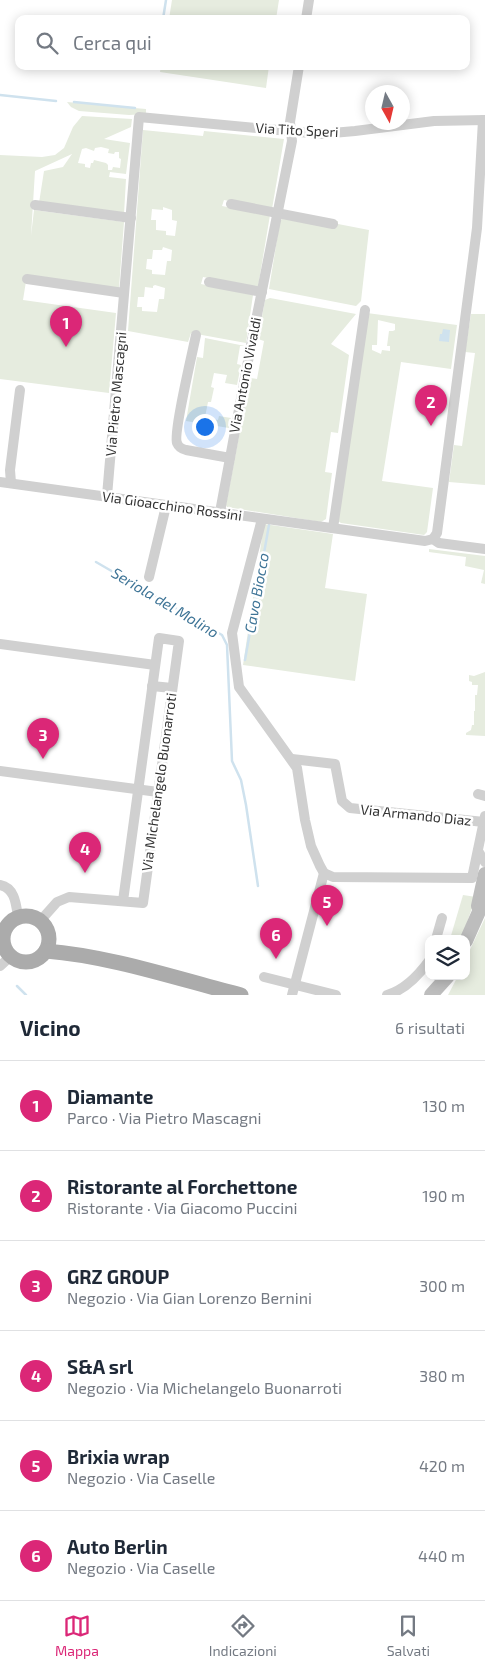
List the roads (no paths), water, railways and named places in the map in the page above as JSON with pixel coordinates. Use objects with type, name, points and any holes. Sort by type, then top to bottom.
[{"type":"main road","name":"Via Armando Diaz","points":[[476,919],[479,876]]},
{"type":"main road","name":"Via Armando Diaz","points":[[469,935],[485,898]]},
{"type":"main road","points":[[26,915],[34,916],[41,920],[49,934],[46,952],[33,961],[5,961],[2,934],[11,920],[18,916],[26,915]]},
{"type":"main road","points":[[49,934],[69,945],[118,964]]},
{"type":"main road","points":[[46,952],[62,953],[118,964],[240,995]]},
{"type":"main road","points":[[431,995],[445,980]]},
{"type":"main road","points":[[441,995],[446,980]]},
{"type":"street","points":[[307,15],[309,0]]},
{"type":"street","name":"Via Antonio Vivaldi","points":[[220,512],[292,141],[290,122],[298,70]]},
{"type":"street","name":"Via Tito Speri","points":[[139,118],[291,132],[338,133],[434,121],[484,120]]},
{"type":"street","name":"Via Pietro Mascagni","points":[[107,496],[139,118]]},
{"type":"street","points":[[433,539],[437,533],[477,234],[484,120]]},
{"type":"street","points":[[231,204],[332,224]]},
{"type":"street","points":[[35,206],[131,218]]},
{"type":"street","points":[[27,280],[124,293]]},
{"type":"street","points":[[209,282],[262,292]]},
{"type":"street","points":[[333,528],[364,310]]},
{"type":"street","points":[[196,335],[179,417],[177,444],[186,450],[230,458]]},
{"type":"street","points":[[11,483],[10,470],[20,390]]},
{"type":"street","name":"Via Gioacchino Rossini","points":[[0,482],[425,541],[433,539],[439,543],[485,549]]},
{"type":"street","points":[[149,578],[166,506]]},
{"type":"street","points":[[262,519],[232,633],[239,688],[297,768],[311,846],[324,872],[333,877],[479,876]]},
{"type":"street","name":"Via Michelangelo Buonarroti","points":[[41,920],[57,902],[69,897],[143,903],[179,641],[159,638],[123,901]]},
{"type":"street","points":[[0,644],[155,665]]},
{"type":"street","points":[[152,686],[172,688]]},
{"type":"street","name":"Via Armando Diaz","points":[[292,759],[335,764],[342,801],[350,808],[484,819],[478,851],[479,876]]},
{"type":"street","points":[[0,771],[158,792]]},
{"type":"street","points":[[478,851],[485,862]]},
{"type":"street","points":[[293,990],[324,872]]},
{"type":"street","points":[[0,885],[5,886],[11,892],[16,902],[18,916]]},
{"type":"street","points":[[437,935],[442,918]]},
{"type":"street","points":[[387,995],[418,977],[425,967]]},
{"type":"street","points":[[264,977],[293,990],[336,995]]},
{"type":"water","points":[[443,329],[450,330],[449,342],[439,341]]},
{"type":"waterway","name":"Seriola del Molino","points":[[164,15],[166,0]]},
{"type":"waterway","points":[[0,95],[56,101]]},
{"type":"waterway","points":[[74,102],[135,108]]},
{"type":"waterway","name":"Cavo Biocco","points":[[245,660],[269,525]]},
{"type":"waterway","name":"Seriola del Molino","points":[[96,562],[222,635],[227,645],[232,761],[241,780],[258,886]]},
{"type":"waterway","name":"Cavo Biocco","points":[[17,986],[26,995]]},
{"type":"place","name":"Diamante","points":[[66,347]]},
{"type":"place","name":"Ristorante al Forchettone","points":[[431,426]]},
{"type":"place","name":"GRZ GROUP","points":[[43,759]]},
{"type":"place","name":"S&A srl","points":[[85,873]]},
{"type":"place","name":"Brixia wrap","points":[[327,926]]},
{"type":"place","name":"Auto Berlin","points":[[276,959]]}]
